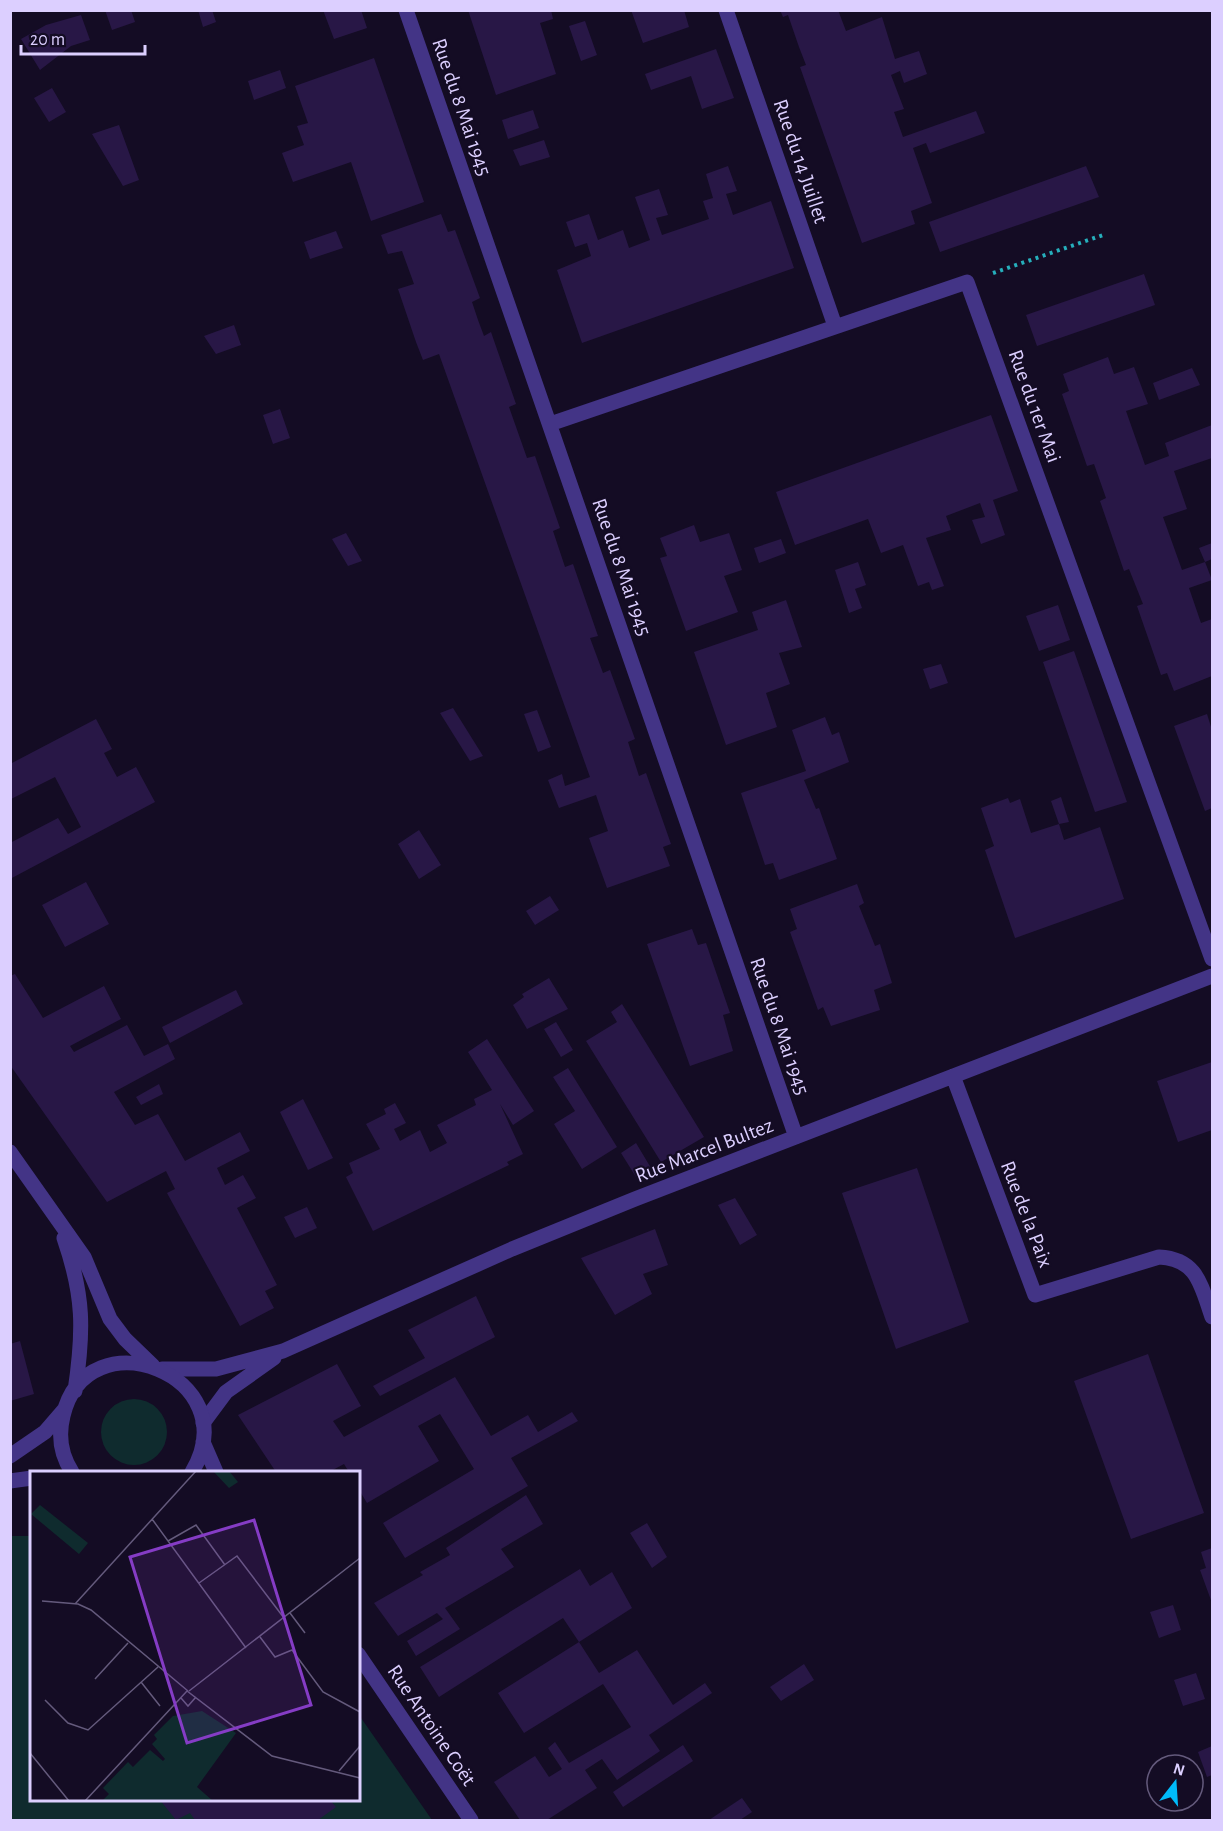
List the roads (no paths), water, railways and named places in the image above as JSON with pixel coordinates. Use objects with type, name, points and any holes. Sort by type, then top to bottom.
[{"type":"street","name":"Rue du 8 Mai 1945","points":[[406,10],[796,1137]]},
{"type":"street","name":"Rue du 14 Juillet","points":[[726,10],[836,326]]},
{"type":"street","name":"Rue du 1er Mai","points":[[836,326],[967,282],[1212,959]]},
{"type":"street","points":[[550,424],[836,326]]},
{"type":"street","name":"Rue Marcel Bultez","points":[[75,1391],[94,1373],[110,1365],[136,1362],[157,1367],[216,1370],[283,1351],[523,1245],[1212,976]]},
{"type":"street","name":"Rue de la Paix","points":[[953,1076],[1035,1295],[1159,1257],[1174,1258],[1189,1267],[1198,1278],[1212,1317]]},
{"type":"street","points":[[10,1152],[90,1268],[110,1319],[125,1339],[189,1391],[198,1406],[203,1442],[193,1471]]},
{"type":"street","points":[[10,1456],[45,1432],[64,1410],[75,1391],[82,1341],[82,1306],[77,1279],[59,1224]]},
{"type":"street","name":"Rue Marcel Bultez","points":[[202,1423],[226,1392],[283,1351]]},
{"type":"street","points":[[64,1410],[61,1445],[71,1471]]},
{"type":"street","points":[[203,1442],[215,1471]]},
{"type":"street","points":[[10,1481],[30,1478]]},
{"type":"street","name":"Rue Antoine Coët","points":[[360,1657],[471,1821]]}]
